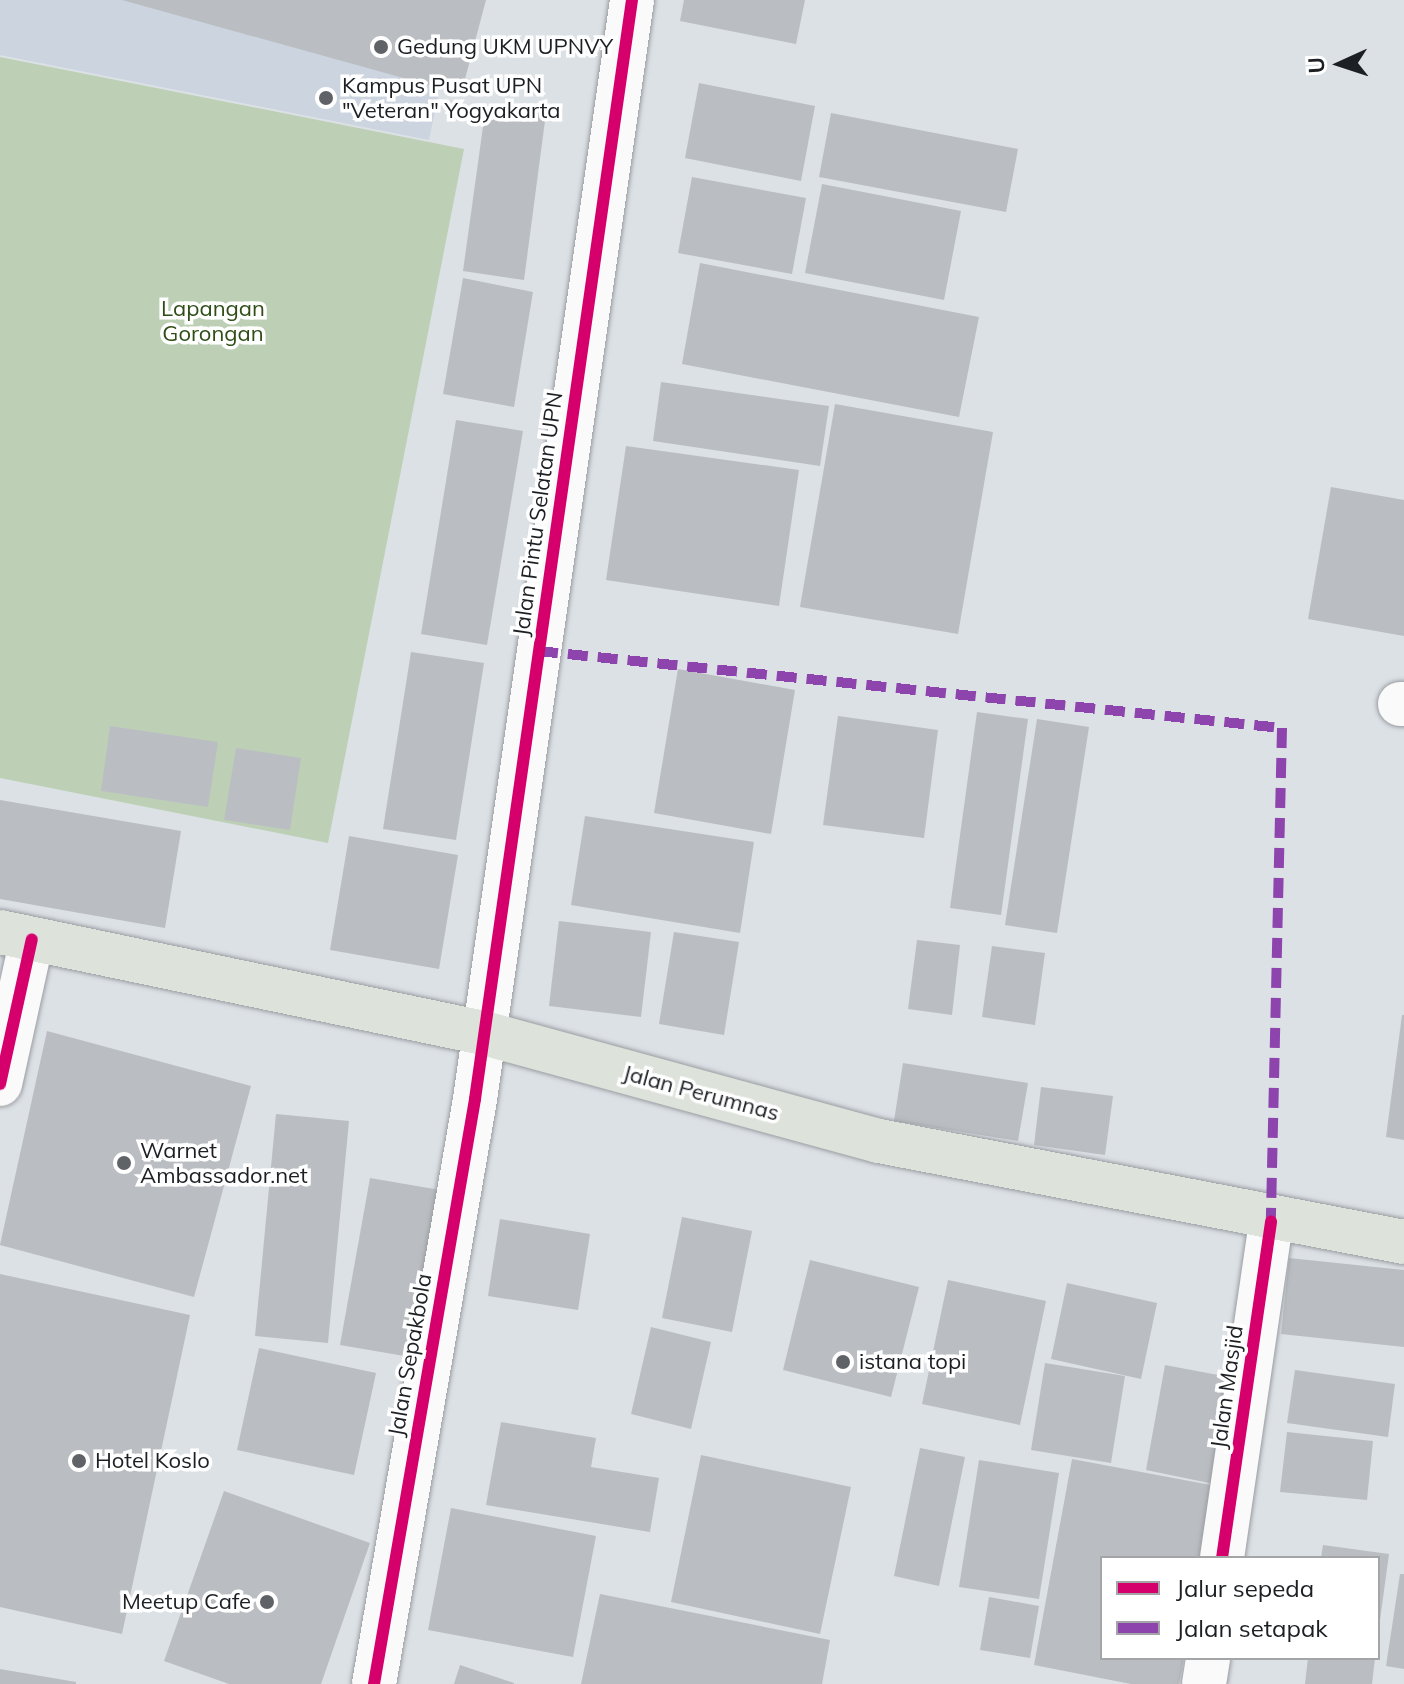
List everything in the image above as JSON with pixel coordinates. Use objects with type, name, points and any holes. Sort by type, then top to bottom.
[{"type":"main road","name":"Jalan Perumnas","points":[[16,935],[484,1033],[879,1141],[1271,1222],[1404,1242]]},
{"type":"street","name":"Jalan Pintu Selatan UPN","points":[[484,1033],[632,0]]},
{"type":"street","points":[[0,1084],[16,935]]},
{"type":"street","name":"Jalan Sepakbola","points":[[374,1684],[484,1033]]},
{"type":"street","name":"Jalan Masjid","points":[[1222,1556],[1271,1222]]},
{"type":"street","points":[[1204,1684],[1208,1660]]},
{"type":"shaded area","name":"Kampus Pusat UPN \"Veteran\" Yogyakarta","points":[[0,0],[458,0],[429,140],[0,55]]},
{"type":"green space","name":"Lapangan Gorongan","points":[[0,57],[464,149],[328,843],[0,778]]},
{"type":"building","name":"Gedung UKM UPNVY","points":[[122,0],[486,0],[461,94]]},
{"type":"building","points":[[684,0],[805,0],[796,44],[680,21]]},
{"type":"building","points":[[699,83],[815,106],[801,181],[685,158]]},
{"type":"building","points":[[486,105],[546,113],[524,280],[463,271]]},
{"type":"building","points":[[831,113],[1018,149],[1006,212],[819,177]]},
{"type":"building","points":[[692,177],[806,198],[792,274],[678,253]]},
{"type":"building","points":[[822,184],[961,211],[944,300],[805,273]]},
{"type":"building","points":[[700,263],[979,317],[959,417],[682,364]]},
{"type":"building","points":[[463,278],[533,292],[514,407],[443,394]]},
{"type":"building","points":[[661,382],[829,406],[820,466],[653,441]]},
{"type":"building","points":[[835,404],[993,432],[958,634],[800,607]]},
{"type":"building","points":[[456,420],[523,431],[487,645],[421,634]]},
{"type":"building","points":[[626,446],[799,470],[779,606],[606,580]]},
{"type":"building","points":[[1331,487],[1404,500],[1404,636],[1308,619]]},
{"type":"building","points":[[411,652],[484,663],[456,840],[383,829]]},
{"type":"building","points":[[678,669],[795,690],[771,834],[654,813]]},
{"type":"building","points":[[977,712],[1028,719],[1001,915],[950,908]]},
{"type":"building","points":[[838,716],[938,730],[924,838],[823,825]]},
{"type":"building","points":[[1037,719],[1089,727],[1057,933],[1005,925]]},
{"type":"building","points":[[110,726],[218,742],[208,807],[101,791]]},
{"type":"building","points":[[236,748],[301,758],[290,830],[224,820]]},
{"type":"building","points":[[0,800],[181,831],[165,928],[0,899]]},
{"type":"building","points":[[585,816],[754,842],[740,933],[571,905]]},
{"type":"building","points":[[349,836],[458,855],[439,969],[330,950]]},
{"type":"building","points":[[559,921],[651,932],[641,1017],[549,1006]]},
{"type":"building","points":[[674,932],[739,942],[724,1035],[659,1024]]},
{"type":"building","points":[[917,940],[960,945],[952,1015],[908,1009]]},
{"type":"building","points":[[992,946],[1045,953],[1035,1025],[982,1017]]},
{"type":"building","points":[[1404,1015],[1404,1140],[1386,1137]]},
{"type":"building","name":"Warnet Ambassador.net","points":[[47,1031],[251,1086],[194,1297],[0,1245]]},
{"type":"building","points":[[903,1063],[1028,1083],[1018,1141],[894,1121]]},
{"type":"building","points":[[1041,1087],[1113,1096],[1105,1155],[1034,1145]]},
{"type":"building","points":[[276,1114],[349,1121],[328,1343],[255,1336]]},
{"type":"building","points":[[370,1178],[452,1192],[422,1359],[340,1345]]},
{"type":"building","points":[[682,1217],[752,1231],[732,1332],[662,1318]]},
{"type":"building","points":[[500,1219],[590,1234],[578,1310],[488,1296]]},
{"type":"building","points":[[1289,1258],[1404,1270],[1404,1347],[1281,1334]]},
{"type":"building","points":[[810,1260],[919,1287],[891,1397],[783,1370]]},
{"type":"building","name":"Hotel Koslo","points":[[0,1274],[190,1315],[122,1634],[0,1607]]},
{"type":"building","points":[[948,1280],[1046,1301],[1020,1425],[922,1404]]},
{"type":"building","points":[[1067,1283],[1157,1303],[1141,1379],[1051,1359]]},
{"type":"building","points":[[651,1327],[711,1342],[691,1429],[631,1414]]},
{"type":"building","points":[[259,1348],[376,1373],[354,1475],[237,1450]]},
{"type":"building","points":[[1045,1363],[1125,1376],[1111,1463],[1031,1450]]},
{"type":"building","points":[[1165,1365],[1234,1378],[1214,1484],[1146,1470]]},
{"type":"building","points":[[1295,1370],[1395,1384],[1388,1437],[1287,1423]]},
{"type":"building","points":[[501,1422],[596,1438],[591,1467],[659,1478],[650,1532],[486,1505]]},
{"type":"building","points":[[1287,1432],[1373,1441],[1367,1500],[1280,1492]]},
{"type":"building","points":[[920,1448],[965,1457],[939,1586],[894,1576]]},
{"type":"building","points":[[701,1455],[851,1487],[820,1634],[671,1602]]},
{"type":"building","points":[[1072,1459],[1216,1486],[1203,1556],[1100,1556],[1100,1660],[1184,1660],[1179,1684],[1131,1684],[1034,1665]]},
{"type":"building","points":[[979,1460],[1059,1473],[1039,1599],[959,1587]]},
{"type":"building","name":"Meetup Cafe","points":[[224,1491],[370,1543],[321,1684],[229,1684],[164,1661]]},
{"type":"building","points":[[451,1508],[596,1536],[573,1657],[428,1630]]},
{"type":"building","points":[[1323,1545],[1389,1554],[1380,1620],[1380,1556],[1321,1556]]},
{"type":"building","points":[[1400,1574],[1404,1574],[1404,1669],[1386,1666]]},
{"type":"building","points":[[600,1594],[830,1640],[822,1684],[581,1684]]},
{"type":"building","points":[[989,1597],[1039,1606],[1030,1658],[980,1650]]},
{"type":"building","points":[[1308,1660],[1375,1660],[1372,1684],[1305,1684]]},
{"type":"building","points":[[460,1665],[514,1683],[514,1684],[454,1684]]},
{"type":"building","points":[[0,1669],[76,1682],[76,1684],[0,1684]]},
{"type":"marked path","points":[[538,651],[1282,728],[1271,1222]]},
{"type":"cycle path","points":[[374,1684],[475,1099],[632,0]]},
{"type":"cycle path","points":[[0,1084],[32,939]]},
{"type":"cycle path","points":[[1222,1556],[1271,1222]]},
{"type":"place","name":"Gedung UKM UPNVY","points":[[381,47]]},
{"type":"place","name":"Kampus Pusat UPN \"Veteran\" Yogyakarta","points":[[326,98]]},
{"type":"place","name":"Warnet Ambassador.net","points":[[124,1163]]},
{"type":"place","name":"istana topi","points":[[843,1362]]},
{"type":"place","name":"Hotel Koslo","points":[[79,1461]]},
{"type":"place","name":"Meetup Cafe","points":[[267,1602]]}]
